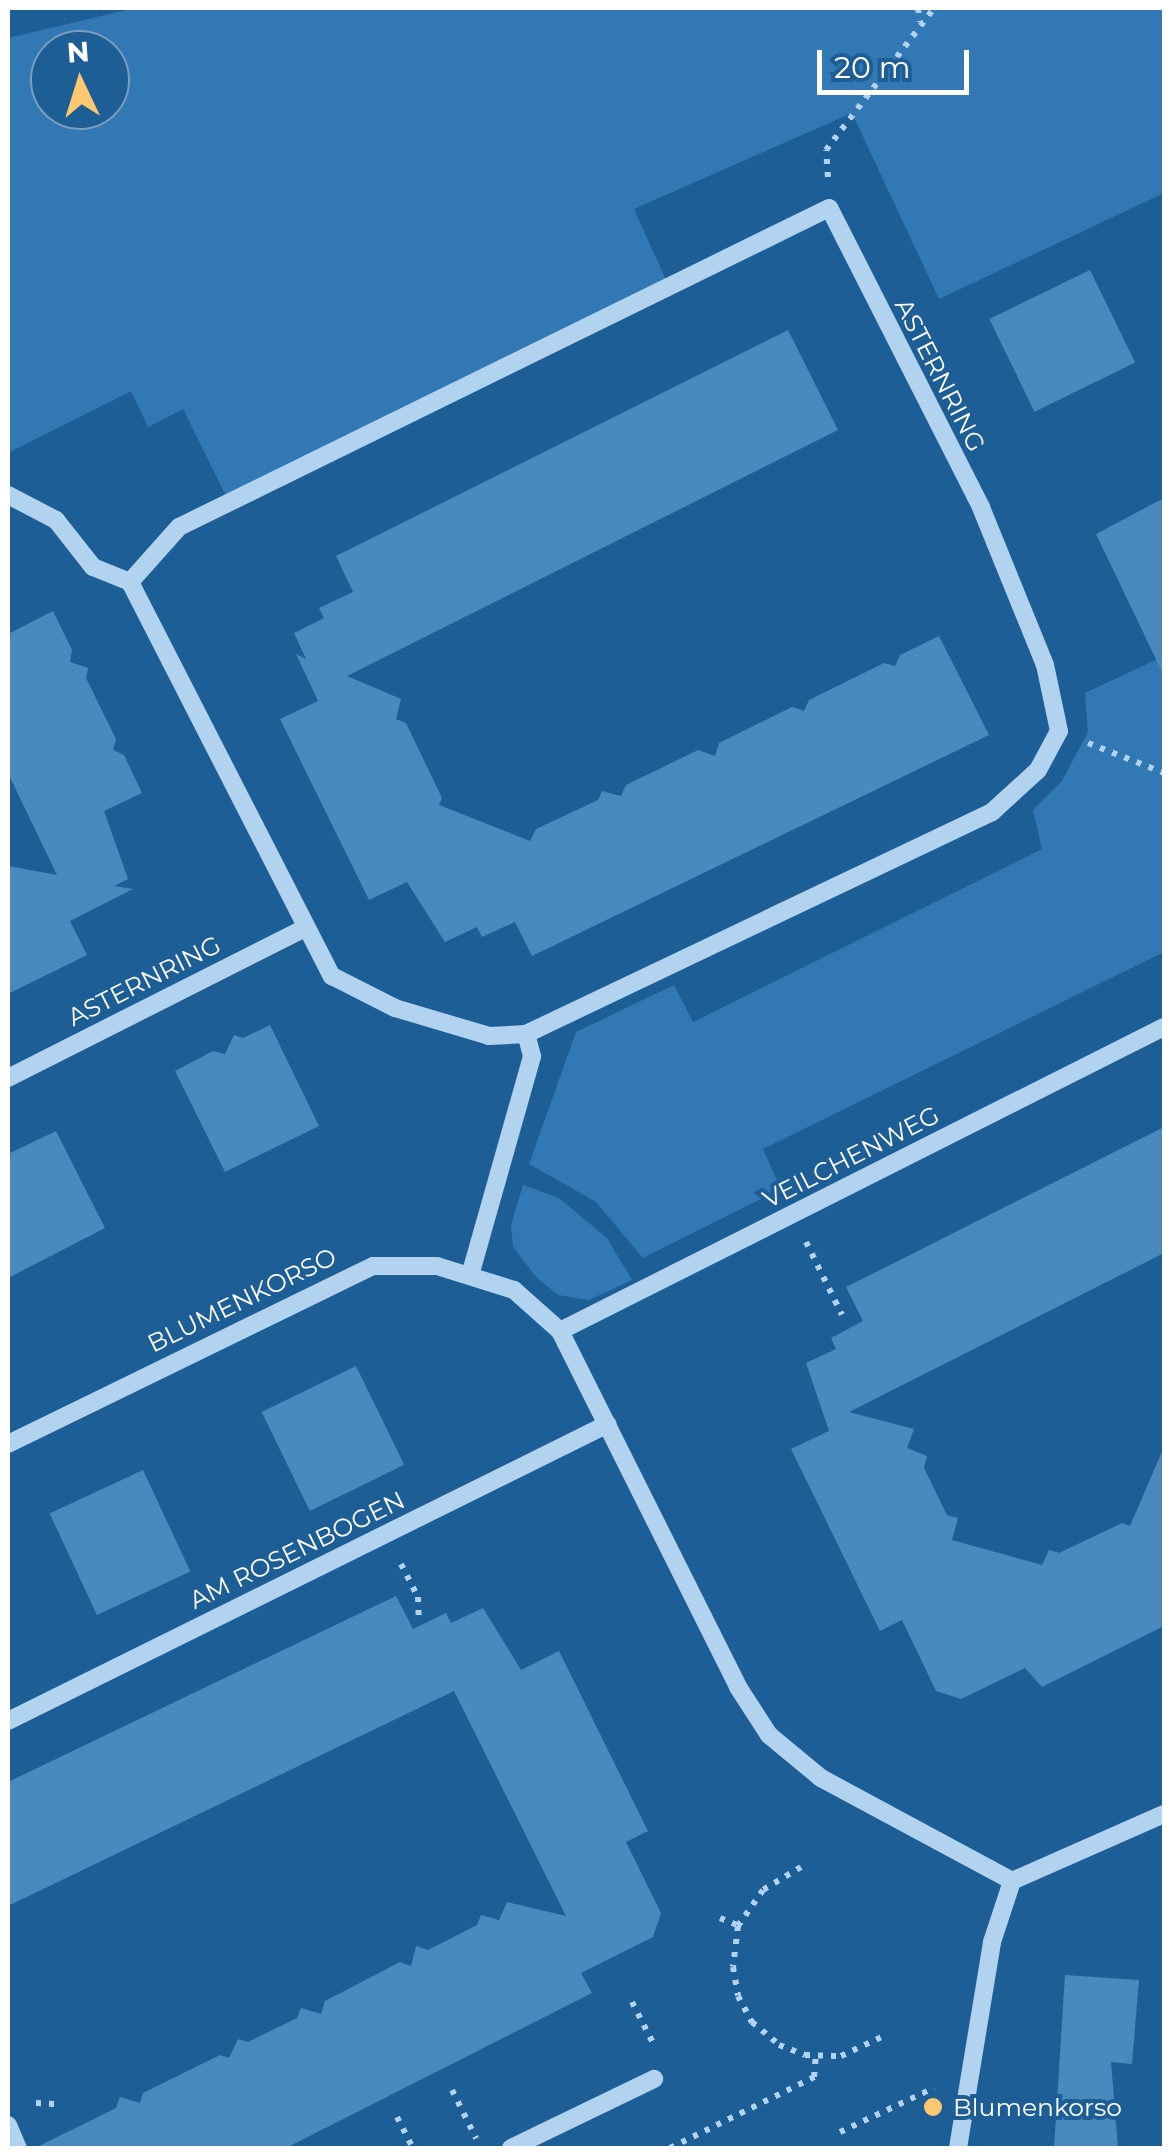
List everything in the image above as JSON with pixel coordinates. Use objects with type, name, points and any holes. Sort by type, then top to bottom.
[{"type":"street","points":[[130,582],[179,527],[829,208]]},
{"type":"street","name":"ASTERNRING","points":[[829,208],[981,507],[1044,664],[1059,731]]},
{"type":"street","points":[[8,495],[56,520],[93,566],[130,582],[303,929],[332,976],[395,1008],[488,1036],[526,1034],[992,812],[1038,770],[1059,731]]},
{"type":"street","name":"ASTERNRING","points":[[8,1078],[303,929]]},
{"type":"street","name":"VEILCHENWEG","points":[[560,1331],[1164,1027]]},
{"type":"street","points":[[471,1272],[532,1056],[526,1034]]},
{"type":"street","name":"BLUMENKORSO","points":[[8,1444],[358,1272],[437,1266],[471,1272],[514,1290],[560,1331],[738,1687],[769,1735],[821,1778],[1012,1881]]},
{"type":"street","name":"AM ROSENBOGEN","points":[[8,1721],[608,1424]]},
{"type":"street","points":[[958,2148],[992,1942],[1012,1881],[1164,1814]]},
{"type":"street","points":[[511,2148],[654,2079]]},
{"type":"street","points":[[8,2125],[18,2148]]},
{"type":"path","points":[[918,8],[920,24]]},
{"type":"path","points":[[829,208],[826,150],[934,8]]},
{"type":"path","points":[[1059,731],[1164,773]]},
{"type":"path","points":[[793,1214],[842,1315]]},
{"type":"path","points":[[385,1534],[418,1596],[419,1623]]},
{"type":"path","points":[[802,1867],[763,1890],[738,1926],[733,1967],[752,2022],[778,2044],[816,2055],[841,2056],[886,2036]]},
{"type":"path","points":[[720,1918],[738,1926]]},
{"type":"path","points":[[632,2002],[658,2054]]},
{"type":"path","points":[[670,2148],[814,2077],[816,2055]]},
{"type":"path","points":[[840,2132],[936,2087]]},
{"type":"path","points":[[452,2090],[482,2148]]},
{"type":"path","points":[[40,2102],[58,2104]]},
{"type":"path","points":[[397,2117],[413,2148]]},
{"type":"shaded area","points":[[135,8],[1164,8],[1164,193],[939,299],[852,113],[634,209],[666,280],[226,496],[183,409],[148,427],[131,391],[8,453],[8,38],[30,33],[30,130],[130,130],[130,30],[42,30]]},
{"type":"shaded area","points":[[1164,656],[1164,952],[763,1149],[781,1189],[643,1258],[596,1202],[529,1164],[576,1032],[674,985],[693,1022],[1042,849],[1033,810],[1062,781],[1088,732],[1085,693]]},
{"type":"shaded area","points":[[523,1185],[559,1198],[607,1238],[632,1280],[589,1300],[558,1295],[537,1278],[513,1247],[511,1225]]},
{"type":"building","points":[[1090,270],[1135,363],[1034,412],[989,319]]},
{"type":"building","points":[[788,330],[838,430],[347,676],[401,699],[396,719],[406,723],[442,798],[439,805],[530,841],[536,829],[598,800],[602,791],[621,796],[626,785],[698,750],[715,756],[719,743],[792,707],[804,711],[809,700],[884,663],[895,666],[900,655],[939,636],[989,735],[532,956],[515,922],[482,937],[477,927],[445,942],[407,882],[369,900],[280,719],[318,701],[296,654],[306,659],[294,633],[324,618],[319,608],[353,592],[336,556]]},
{"type":"building","points":[[1164,498],[1164,676],[1096,534]]},
{"type":"building","points":[[53,611],[72,650],[70,662],[88,668],[86,678],[116,739],[113,750],[124,755],[142,793],[104,811],[128,879],[114,886],[133,889],[70,921],[87,955],[8,994],[8,866],[57,875],[8,773],[8,634]]},
{"type":"building","points":[[270,1025],[319,1126],[225,1172],[175,1071],[213,1051],[225,1054],[234,1035],[243,1038]]},
{"type":"building","points":[[1164,1127],[1164,1253],[849,1412],[914,1429],[907,1448],[927,1456],[924,1468],[947,1515],[958,1518],[952,1540],[1042,1565],[1049,1550],[1059,1553],[1122,1523],[1130,1526],[1164,1447],[1164,1626],[1042,1687],[1025,1668],[961,1699],[936,1691],[902,1620],[880,1631],[791,1449],[829,1431],[806,1363],[836,1349],[831,1338],[863,1321],[846,1287]]},
{"type":"building","points":[[56,1131],[105,1228],[8,1278],[8,1154]]},
{"type":"building","points":[[356,1366],[404,1465],[310,1511],[262,1412]]},
{"type":"building","points":[[143,1470],[190,1572],[97,1615],[50,1514]]},
{"type":"building","points":[[396,1596],[413,1629],[446,1613],[451,1623],[483,1608],[521,1670],[559,1651],[648,1831],[626,1842],[661,1913],[653,1937],[581,1973],[592,1993],[286,2148],[35,2148],[116,2108],[120,2097],[140,2103],[143,2093],[220,2055],[229,2058],[238,2039],[248,2042],[297,2018],[301,2008],[321,2014],[325,2001],[400,1962],[411,1966],[416,1946],[428,1950],[477,1925],[481,1915],[499,1920],[507,1902],[566,1916],[454,1691],[8,1906],[8,1782]]},
{"type":"building","points":[[1065,1975],[1139,1980],[1132,2064],[1111,2062],[1118,2148],[1054,2148]]},
{"type":"place","name":"Blumenkorso","points":[[933,2107]]}]
